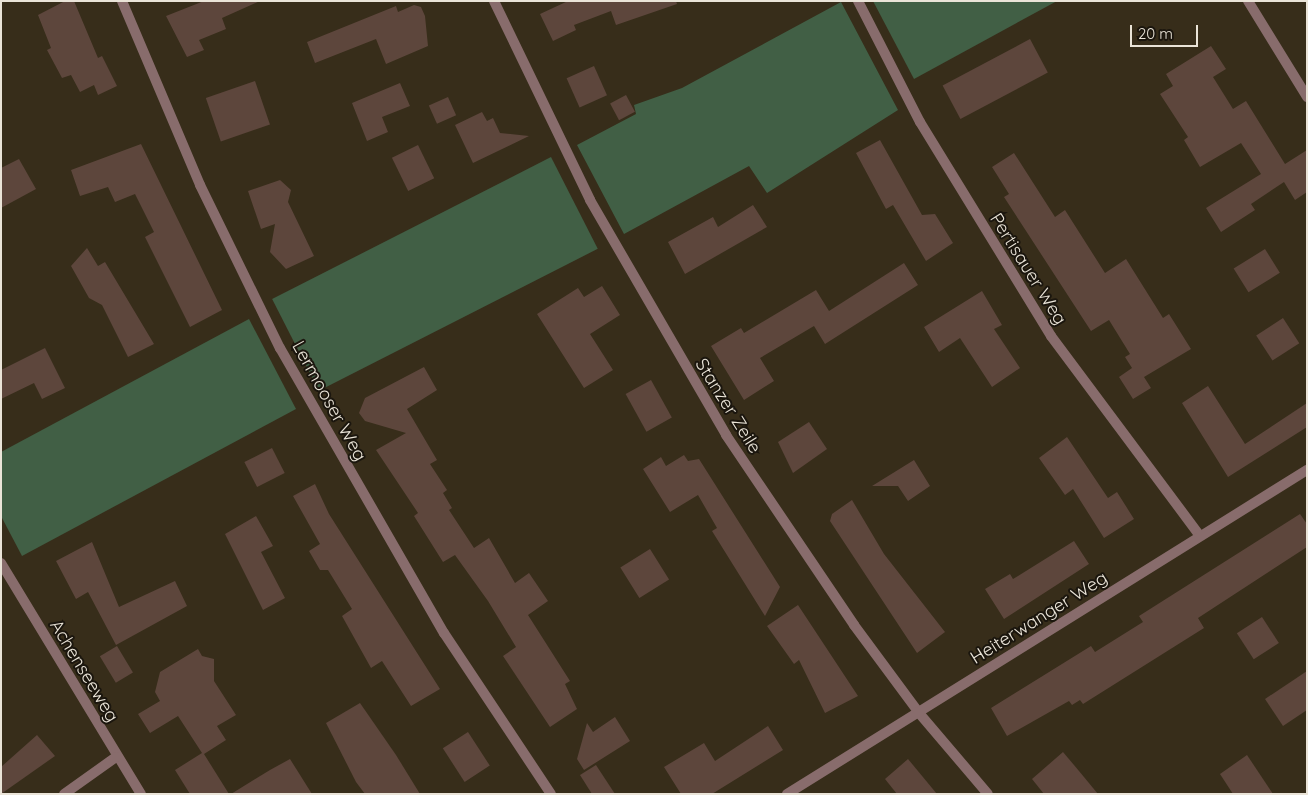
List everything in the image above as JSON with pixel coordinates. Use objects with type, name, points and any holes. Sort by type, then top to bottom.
[{"type":"street","name":"Lermooser Weg","points":[[122,1],[200,185],[280,348],[444,633],[551,794]]},
{"type":"street","name":"Stanzer Zeile","points":[[494,1],[590,200],[672,346],[790,533],[919,712],[988,794]]},
{"type":"street","name":"Pertisauer Weg","points":[[858,1],[924,130],[1051,336],[1200,536]]},
{"type":"street","points":[[1248,1],[1307,98]]},
{"type":"street","name":"Heiterwanger Weg","points":[[787,794],[1307,470]]},
{"type":"street","name":"Achenseeweg","points":[[1,563],[116,757],[141,794]]},
{"type":"street","points":[[64,794],[116,757]]},
{"type":"green space","points":[[873,1],[1057,1],[914,79]]},
{"type":"green space","points":[[841,2],[898,110],[767,193],[749,166],[624,234],[577,145],[636,114],[634,105],[682,88]]},
{"type":"green space","points":[[551,157],[598,249],[319,391],[272,299]]},
{"type":"green space","points":[[249,319],[296,409],[22,556],[1,516],[1,452]]},
{"type":"building","points":[[65,1],[74,1],[98,58],[102,56],[117,86],[98,95],[94,85],[80,92],[71,75],[62,78],[47,50],[51,48],[38,15]]},
{"type":"building","points":[[204,1],[260,1],[222,18],[226,29],[199,40],[204,50],[187,57],[166,16]]},
{"type":"building","points":[[568,1],[676,1],[677,4],[616,25],[611,11],[574,25],[576,30],[553,41],[540,14]]},
{"type":"building","points":[[414,5],[421,7],[425,16],[428,46],[386,64],[376,39],[315,63],[307,42],[396,6],[398,12]]},
{"type":"building","points":[[1030,39],[1048,73],[960,119],[943,85]]},
{"type":"building","points":[[1211,46],[1226,69],[1213,77],[1233,109],[1246,101],[1285,164],[1307,150],[1307,192],[1295,200],[1284,182],[1251,204],[1255,210],[1221,232],[1206,208],[1261,174],[1241,143],[1200,167],[1184,140],[1188,137],[1160,94],[1173,86],[1166,74]]},
{"type":"building","points":[[594,66],[607,95],[580,107],[567,78]]},
{"type":"building","points":[[255,81],[270,124],[221,141],[206,98]]},
{"type":"building","points":[[400,83],[410,106],[382,117],[388,132],[367,141],[352,103]]},
{"type":"building","points":[[626,95],[635,112],[619,120],[610,103]]},
{"type":"building","points":[[448,97],[456,115],[437,124],[429,106]]},
{"type":"building","points":[[482,112],[487,121],[493,118],[500,133],[529,136],[473,163],[455,125]]},
{"type":"building","points":[[880,140],[922,215],[935,214],[953,243],[926,261],[893,205],[886,209],[856,153]]},
{"type":"building","points":[[141,144],[222,310],[190,327],[145,237],[154,232],[135,194],[115,202],[108,187],[80,196],[71,170]]},
{"type":"building","points":[[418,145],[434,178],[408,191],[392,158]]},
{"type":"building","points":[[1014,153],[1055,217],[1065,210],[1105,273],[1126,259],[1163,318],[1169,314],[1191,349],[1144,377],[1151,388],[1133,399],[1119,377],[1132,368],[1125,357],[1130,354],[1109,320],[1091,331],[1004,197],[1009,194],[992,167]]},
{"type":"building","points":[[19,159],[36,189],[1,208],[1,168]]},
{"type":"building","points":[[280,180],[291,190],[288,202],[314,256],[286,269],[270,252],[275,224],[261,229],[248,191]]},
{"type":"building","points":[[753,205],[767,227],[685,274],[668,242],[713,217],[718,227]]},
{"type":"building","points":[[87,248],[98,266],[105,262],[154,344],[128,357],[102,305],[89,298],[71,266]]},
{"type":"building","points":[[1265,249],[1280,273],[1248,292],[1234,269]]},
{"type":"building","points":[[904,263],[918,285],[825,344],[814,326],[760,358],[774,381],[744,400],[711,346],[741,328],[744,333],[816,290],[829,311]]},
{"type":"building","points":[[602,286],[620,315],[590,334],[613,370],[584,388],[537,314],[578,288],[584,297]]},
{"type":"building","points":[[982,291],[1002,325],[994,329],[1020,368],[992,387],[960,338],[939,352],[924,327]]},
{"type":"building","points":[[1283,318],[1299,343],[1273,361],[1256,335]]},
{"type":"building","points":[[45,348],[65,388],[42,399],[34,383],[1,399],[1,370]]},
{"type":"building","points":[[424,367],[437,390],[407,409],[437,460],[430,464],[447,490],[443,493],[452,508],[449,510],[474,548],[489,538],[515,583],[529,573],[548,601],[528,615],[570,681],[565,684],[577,709],[550,727],[503,656],[516,647],[488,601],[455,555],[443,562],[414,516],[418,513],[376,450],[406,433],[365,421],[359,413],[365,398]]},
{"type":"building","points":[[651,380],[672,418],[646,432],[626,394]]},
{"type":"building","points":[[1208,386],[1245,444],[1307,403],[1307,427],[1228,477],[1182,403]]},
{"type":"building","points":[[809,422],[827,449],[793,473],[778,442]]},
{"type":"building","points":[[1067,437],[1108,498],[1117,492],[1134,519],[1104,538],[1073,489],[1065,495],[1039,458]]},
{"type":"building","points":[[272,448],[285,473],[257,487],[244,462]]},
{"type":"building","points":[[684,455],[688,461],[699,459],[780,587],[765,616],[712,531],[717,528],[698,495],[670,512],[643,469],[661,457],[666,466]]},
{"type":"building","points":[[914,460],[930,486],[908,501],[898,486],[872,486]]},
{"type":"building","points":[[315,484],[329,514],[440,689],[411,706],[382,661],[371,668],[342,616],[352,609],[328,570],[320,570],[309,551],[320,544],[293,496]]},
{"type":"building","points":[[852,500],[884,554],[945,632],[917,653],[830,521],[832,514]]},
{"type":"building","points":[[1300,514],[1307,524],[1307,547],[1198,618],[1204,628],[1083,704],[1080,700],[1072,705],[1069,701],[1007,736],[991,708],[1091,646],[1095,652],[1143,622],[1139,616]]},
{"type":"building","points":[[256,516],[273,546],[261,552],[285,598],[263,610],[225,534]]},
{"type":"building","points":[[1074,541],[1089,564],[1004,619],[985,589],[1010,574],[1013,579]]},
{"type":"building","points":[[92,542],[119,607],[175,581],[187,606],[116,645],[88,592],[76,599],[56,561]]},
{"type":"building","points":[[650,549],[669,580],[639,598],[620,568]]},
{"type":"building","points":[[798,605],[858,696],[825,713],[799,660],[794,664],[767,626]]},
{"type":"building","points":[[1262,617],[1279,643],[1254,659],[1237,633]]},
{"type":"building","points":[[117,646],[133,673],[116,683],[100,656]]},
{"type":"building","points":[[198,649],[202,656],[214,659],[214,681],[236,715],[217,726],[226,740],[204,754],[229,794],[190,794],[175,770],[202,753],[178,716],[150,733],[138,714],[160,701],[155,692],[160,672]]},
{"type":"building","points":[[1307,671],[1307,710],[1283,726],[1265,699]]},
{"type":"building","points":[[360,703],[420,794],[365,794],[356,782],[326,723]]},
{"type":"building","points":[[615,717],[630,741],[584,770],[577,759],[587,723],[593,732]]},
{"type":"building","points":[[768,726],[783,750],[712,794],[681,794],[664,767],[704,743],[715,761]]},
{"type":"building","points":[[468,732],[490,766],[465,782],[443,748]]},
{"type":"building","points":[[37,735],[55,756],[1,794],[1,767]]},
{"type":"building","points":[[1063,752],[1098,794],[1044,794],[1032,779]]},
{"type":"building","points":[[1247,755],[1273,794],[1233,794],[1220,774]]},
{"type":"building","points":[[290,759],[312,794],[231,794],[270,770]]},
{"type":"building","points":[[908,759],[937,794],[897,794],[885,779]]},
{"type":"building","points":[[596,765],[615,794],[592,794],[580,775]]}]
